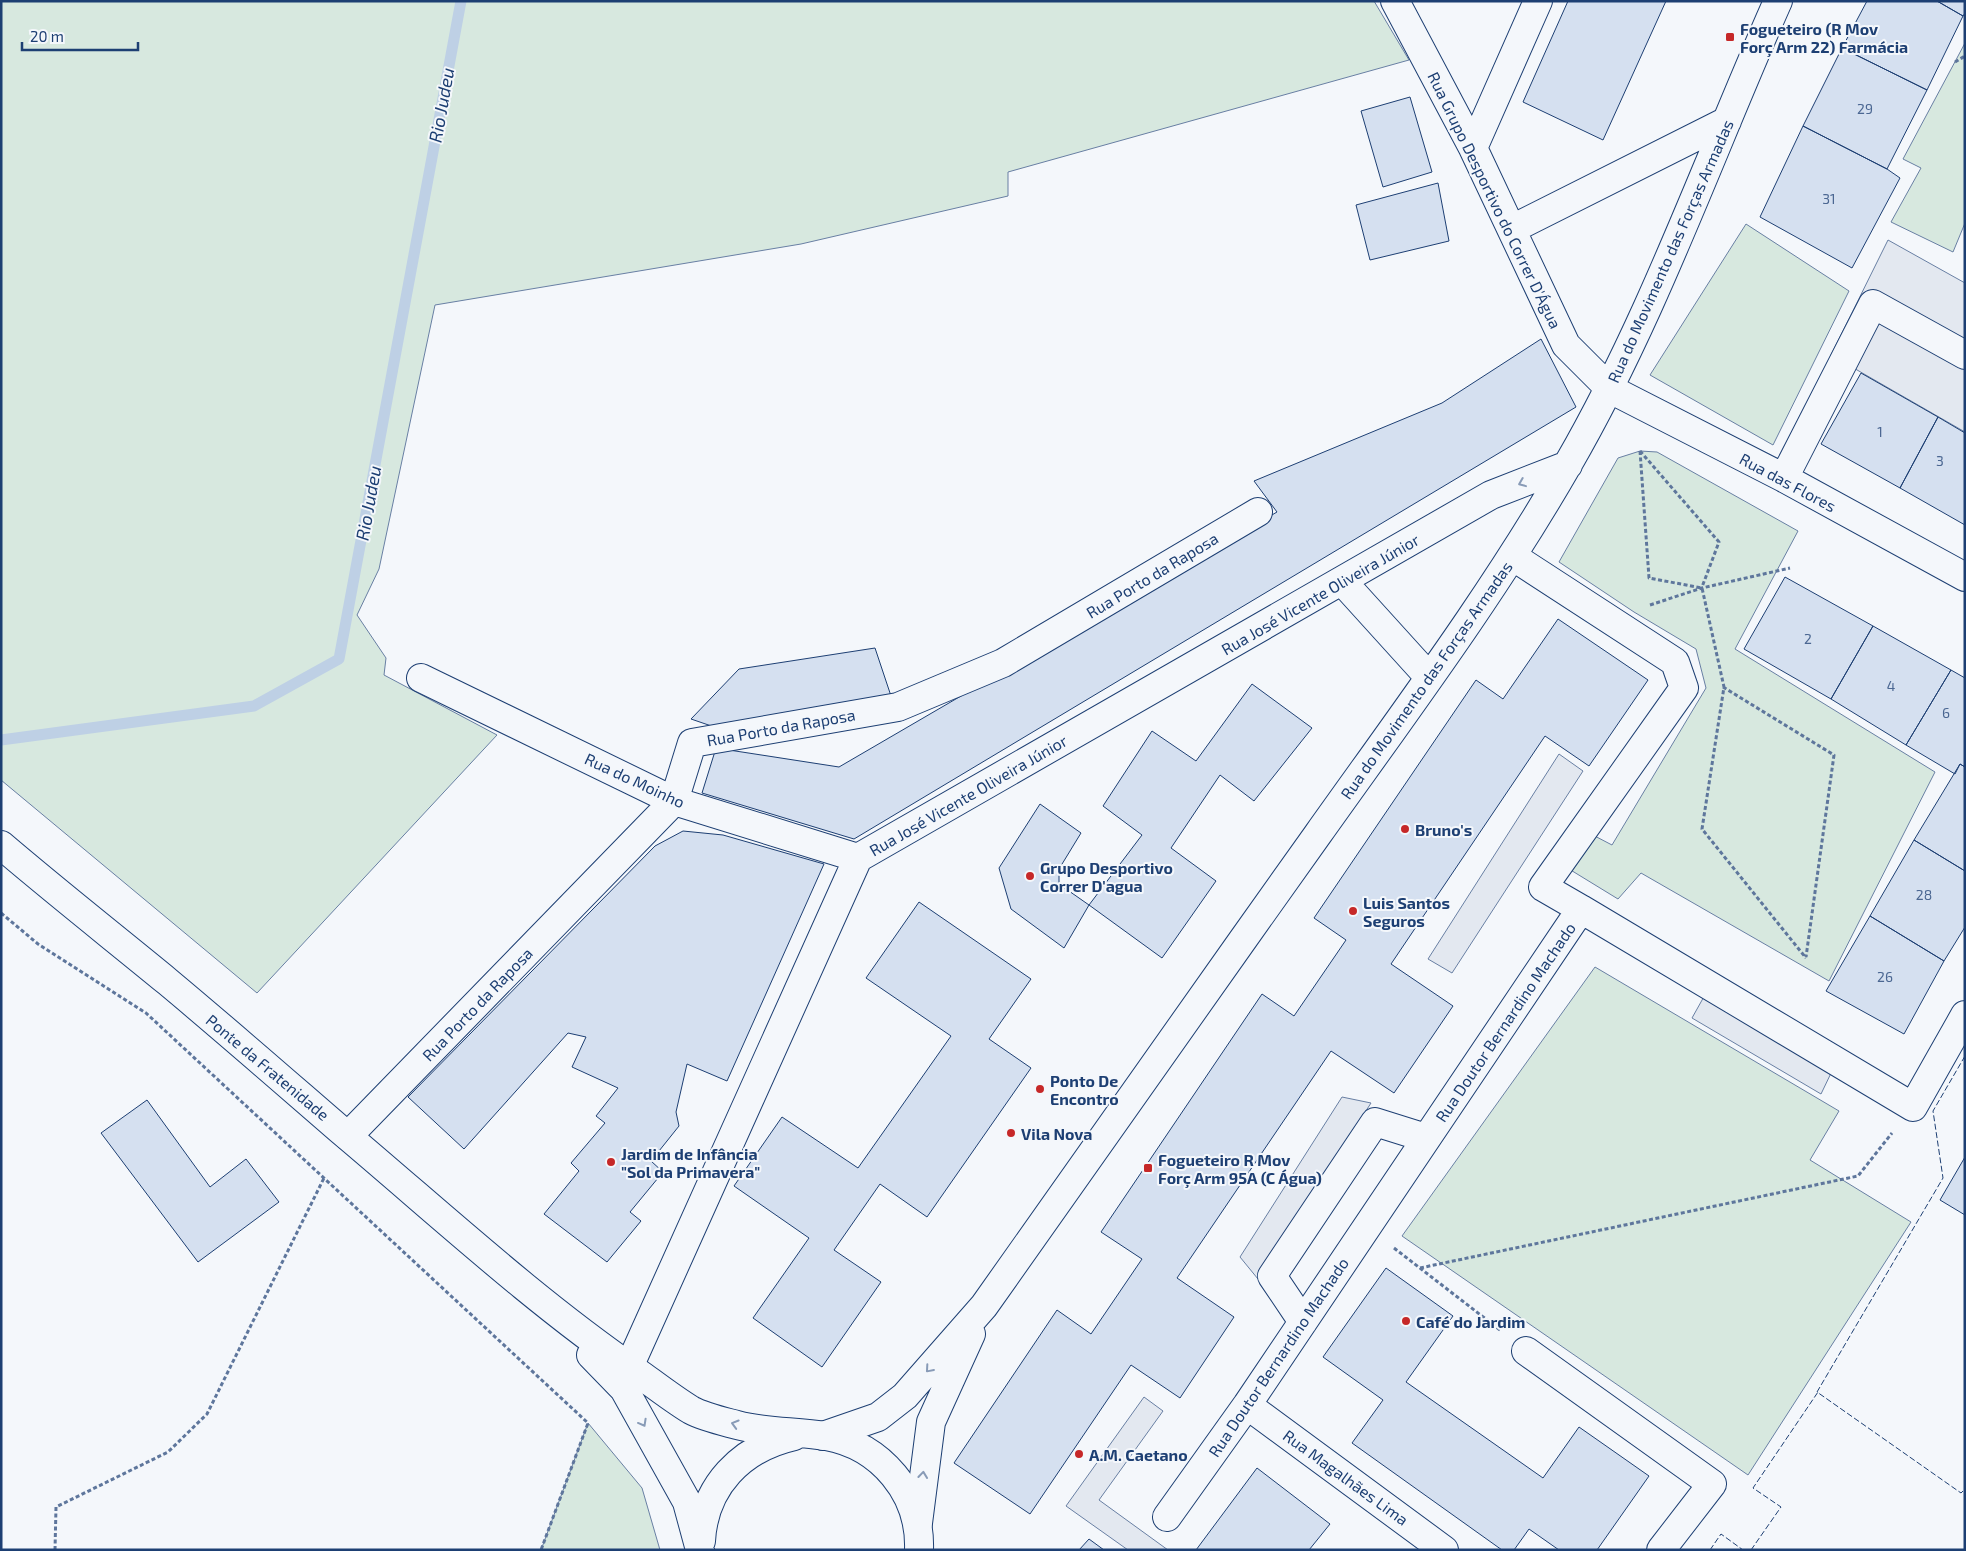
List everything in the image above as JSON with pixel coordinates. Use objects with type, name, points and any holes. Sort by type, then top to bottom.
[{"type":"street","name":"Rua Grupo Desportivo do Correr D'Água","points":[[1395,1],[1474,148],[1566,345],[1610,389]]},
{"type":"street","points":[[1474,148],[1538,1]]},
{"type":"street","name":"Rua do Movimento das Forças Armadas","points":[[984,1306],[1430,678],[1512,556],[1568,465],[1610,389],[1640,328],[1778,1]]},
{"type":"street","points":[[1512,229],[1727,121]]},
{"type":"street","points":[[1784,478],[1873,304],[1965,355]]},
{"type":"street","name":"Rua das Flores","points":[[1610,389],[1784,478],[1965,577]]},
{"type":"street","name":"Rua José Vicente Oliveira Júnior","points":[[629,1367],[858,858],[1491,495],[1568,465]]},
{"type":"street","name":"Rua Porto da Raposa","points":[[348,1136],[674,800],[692,743],[898,708],[1003,663],[1258,512]]},
{"type":"street","points":[[1512,556],[1675,662],[1684,688],[1543,887],[1581,909]]},
{"type":"street","points":[[1342,581],[1430,678]]},
{"type":"street","name":"Rua do Moinho","points":[[421,678],[674,800],[858,858]]},
{"type":"street","name":"Ponte da Fratenidade","points":[[4,848],[170,984],[531,1293]]},
{"type":"street","name":"Rua Doutor Bernardino Machado","points":[[1167,1517],[1247,1405],[1581,909],[1912,1107]]},
{"type":"street","points":[[1912,1107],[1965,1015]]},
{"type":"street","points":[[1303,1322],[1272,1276],[1364,1138],[1375,1122],[1426,1138]]},
{"type":"street","points":[[531,1293],[629,1367],[693,1411],[740,1426],[846,1441],[866,1450],[884,1464],[900,1481],[911,1501],[920,1542]]},
{"type":"street","points":[[531,1293],[624,1389],[687,1502],[700,1550]]},
{"type":"street","points":[[700,1550],[702,1526],[709,1501],[722,1478],[738,1461],[757,1448],[778,1440],[812,1435],[878,1418],[905,1396],[984,1306]]},
{"type":"street","points":[[920,1542],[931,1422],[984,1306]]},
{"type":"street","points":[[1526,1351],[1712,1484],[1662,1550]]},
{"type":"street","name":"Rua Magalhães Lima","points":[[1247,1405],[1429,1545]]},
{"type":"path","points":[[1955,62],[1965,56]]},
{"type":"path","points":[[1640,451],[1719,542],[1702,588]]},
{"type":"path","points":[[1641,608],[1672,596],[1790,568]]},
{"type":"path","points":[[1724,687],[1834,755],[1806,958]]},
{"type":"path","points":[[1,913],[38,944],[146,1013],[588,1423],[541,1550]]},
{"type":"path","points":[[1420,1268],[1858,1176],[1912,1107]]},
{"type":"path","points":[[55,1550],[56,1507],[168,1452],[207,1414],[324,1178]]},
{"type":"path","points":[[1367,1227],[1526,1351]]},
{"type":"shaded area","points":[[1,1],[1374,1],[1409,60],[1008,172],[1008,196],[801,244],[435,305],[379,569],[357,615],[386,658],[384,675],[497,735],[257,993],[1,780]]},
{"type":"shaded area","points":[[1965,43],[1965,223],[1953,252],[1891,222],[1921,168],[1903,159]]},
{"type":"shaded area","points":[[1746,224],[1849,291],[1773,445],[1650,375]]},
{"type":"shaded area","points":[[1888,240],[1965,283],[1965,432],[1831,355]]},
{"type":"shaded area","points":[[1640,451],[1657,452],[1798,531],[1735,649],[1935,772],[1829,981],[1641,873],[1618,899],[1569,869],[1589,833],[1612,845],[1706,688],[1696,649],[1634,612],[1559,562],[1618,458]]},
{"type":"shaded area","points":[[1559,754],[1583,771],[1452,973],[1428,959]]},
{"type":"shaded area","points":[[1595,967],[1839,1111],[1810,1160],[1911,1222],[1748,1475],[1402,1236]]},
{"type":"shaded area","points":[[1706,993],[1833,1069],[1821,1094],[1692,1018]]},
{"type":"shaded area","points":[[1342,1097],[1371,1103],[1258,1279],[1240,1257]]},
{"type":"shaded area","points":[[1144,1397],[1163,1411],[1099,1500],[1168,1550],[1128,1550],[1066,1506]]},
{"type":"shaded area","points":[[588,1423],[642,1488],[660,1550],[541,1550]]},
{"type":"building","points":[[1568,1],[1666,1],[1603,140],[1523,102]]},
{"type":"building","points":[[1867,1],[1937,1],[1963,16],[1927,90],[1842,48]]},
{"type":"building","points":[[1937,1],[1965,1],[1965,13],[1963,16]]},
{"type":"building","points":[[1842,48],[1927,90],[1887,169],[1803,126]]},
{"type":"building","points":[[1410,97],[1432,172],[1383,187],[1361,111]]},
{"type":"building","points":[[1803,126],[1887,169],[1900,178],[1852,268],[1760,217]]},
{"type":"building","points":[[1438,183],[1449,241],[1370,260],[1356,205]]},
{"type":"building","points":[[1541,339],[1576,407],[854,839],[702,793],[716,748],[839,767],[1277,512],[1254,481],[1442,403]]},
{"type":"building","points":[[1861,373],[1938,417],[1900,488],[1821,444]]},
{"type":"building","points":[[1938,417],[1965,433],[1965,525],[1900,488]]},
{"type":"building","points":[[1785,577],[1873,626],[1831,699],[1744,649]]},
{"type":"building","points":[[1558,619],[1648,680],[1589,766],[1545,736],[1391,964],[1453,1006],[1394,1093],[1331,1051],[1177,1278],[1234,1317],[1180,1398],[1131,1365],[1030,1514],[954,1463],[1057,1310],[1091,1334],[1142,1259],[1101,1232],[1262,994],[1294,1016],[1346,940],[1314,918],[1476,680],[1503,699]]},
{"type":"building","points":[[1873,626],[1951,670],[1906,745],[1831,699]]},
{"type":"building","points":[[875,648],[891,696],[726,731],[691,719],[739,669]]},
{"type":"building","points":[[1951,670],[1965,678],[1965,767],[1960,764],[1955,774],[1906,745]]},
{"type":"building","points":[[1252,684],[1312,728],[1254,801],[1220,775],[1171,848],[1216,881],[1162,958],[1089,905],[1142,835],[1103,806],[1152,731],[1196,761]]},
{"type":"building","points":[[1960,764],[1965,767],[1965,871],[1914,840]]},
{"type":"building","name":"Grupo Desportivo Correr D'agua","points":[[1040,804],[1081,833],[1059,869],[1059,884],[1089,905],[1064,948],[1011,909],[999,868]]},
{"type":"building","points":[[683,831],[723,835],[824,864],[727,1081],[687,1064],[676,1112],[679,1126],[651,1161],[663,1172],[630,1212],[641,1221],[607,1262],[544,1214],[579,1171],[571,1163],[605,1123],[596,1116],[618,1088],[572,1067],[586,1037],[568,1033],[464,1149],[408,1097],[655,846]]},
{"type":"building","points":[[1914,840],[1965,871],[1965,927],[1944,961],[1870,916]]},
{"type":"building","points":[[919,902],[1031,979],[989,1039],[1031,1068],[927,1217],[880,1184],[834,1250],[881,1282],[822,1367],[753,1318],[809,1238],[734,1186],[782,1117],[858,1168],[951,1036],[866,978]]},
{"type":"building","points":[[1870,916],[1944,961],[1904,1034],[1826,991]]},
{"type":"building","points":[[147,1100],[210,1187],[246,1159],[279,1202],[198,1262],[101,1133]]},
{"type":"building","points":[[1965,1157],[1965,1215],[1940,1200]]},
{"type":"building","points":[[1386,1268],[1453,1316],[1406,1382],[1543,1478],[1579,1427],[1649,1476],[1597,1550],[1559,1550],[1529,1529],[1514,1550],[1502,1550],[1352,1443],[1383,1400],[1323,1357]]},
{"type":"building","points":[[1257,1468],[1330,1524],[1309,1550],[1196,1550]]},
{"type":"building","points":[[1089,1539],[1104,1550],[1079,1550]]},
{"type":"waterway","name":"Rio Judeu","points":[[1,740],[254,706],[339,659],[461,1]]},
{"type":"fence","points":[[1965,1056],[1933,1111],[1943,1178],[1817,1392],[1961,1493],[1965,1489]]},
{"type":"fence","points":[[1751,1550],[1781,1507],[1753,1488],[1818,1392]]},
{"type":"fence","points":[[1710,1550],[1721,1534],[1743,1550]]},
{"type":"place","name":"Fogueteiro (R Mov Forç Arm 22) Farmácia","points":[[1730,37]]},
{"type":"place","name":"Bruno's","points":[[1405,829]]},
{"type":"place","name":"Grupo Desportivo Correr D'agua","points":[[1030,876]]},
{"type":"place","name":"Luis Santos Seguros","points":[[1353,911]]},
{"type":"place","name":"Ponto De Encontro","points":[[1040,1089]]},
{"type":"place","name":"Vila Nova","points":[[1011,1133]]},
{"type":"place","name":"Jardim de Infância \"Sol da Primavera\"","points":[[611,1162]]},
{"type":"place","name":"Fogueteiro R Mov Forç Arm 95A (C Água)","points":[[1148,1168]]},
{"type":"place","name":"Café do Jardim","points":[[1406,1321]]},
{"type":"place","name":"A.M. Caetano","points":[[1079,1454]]}]
